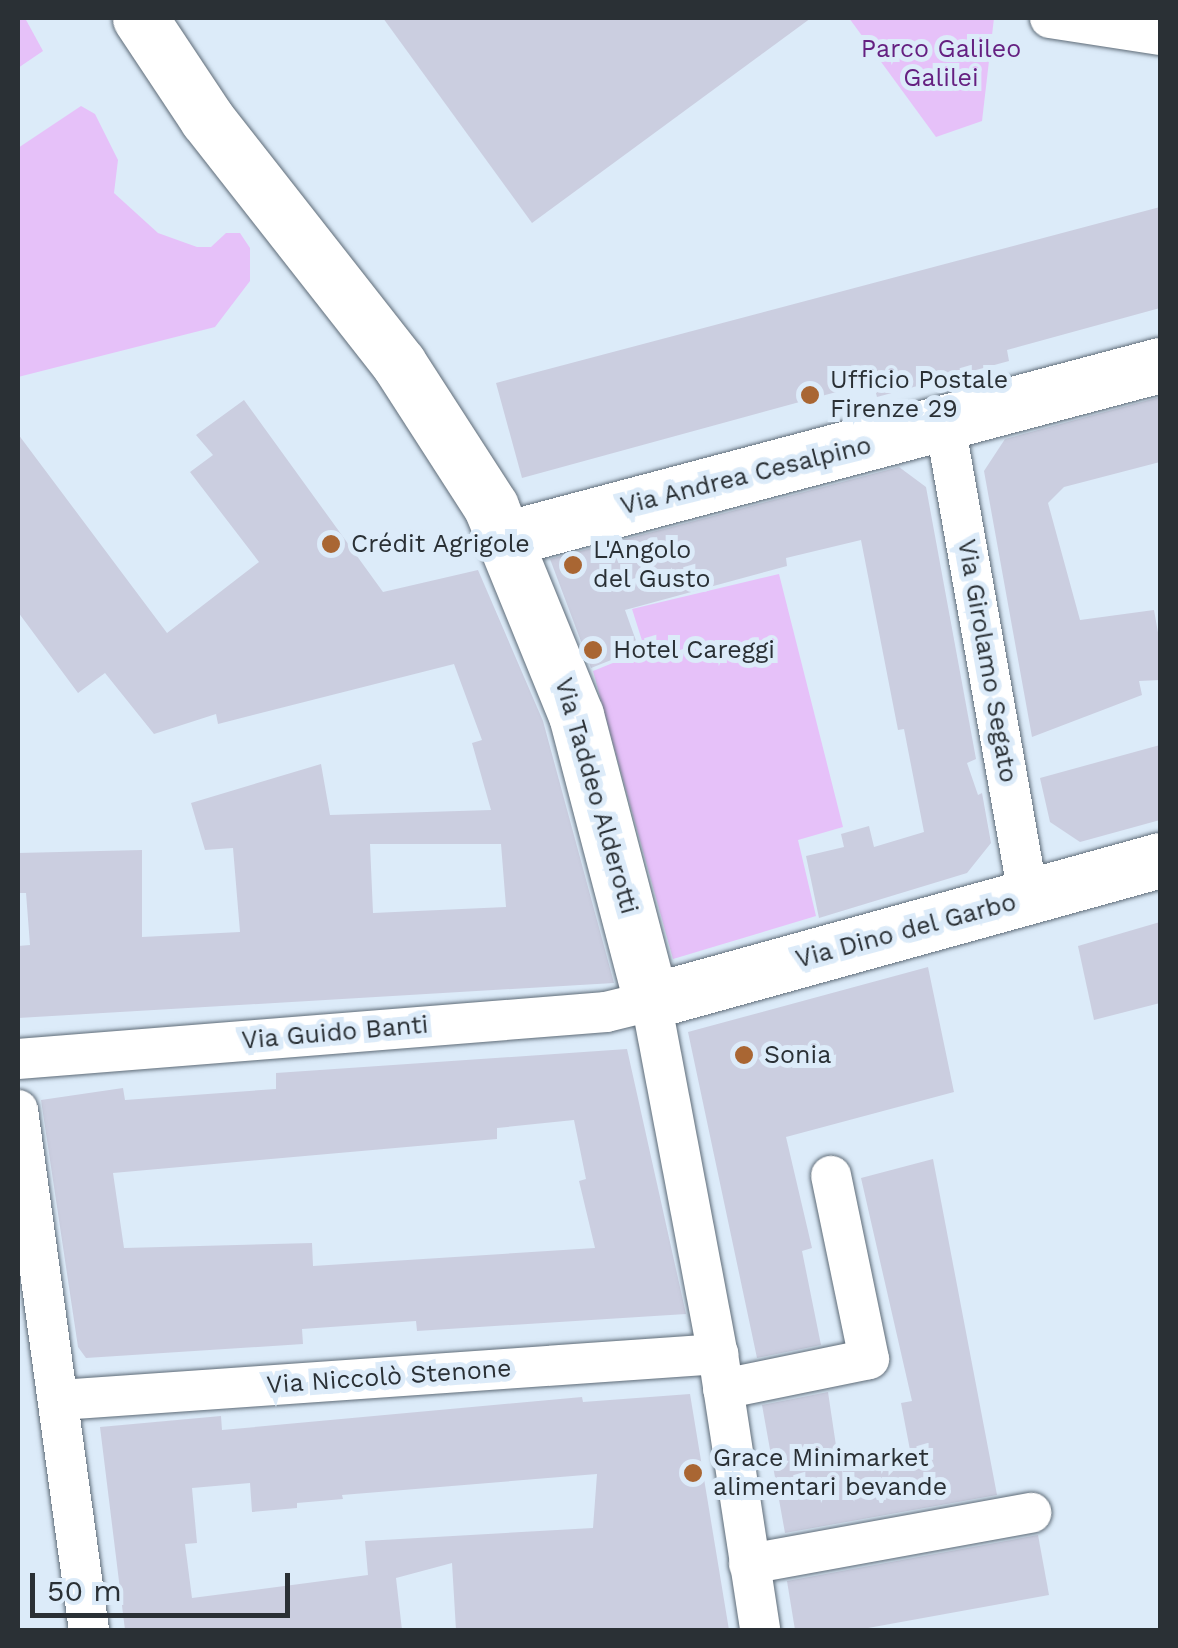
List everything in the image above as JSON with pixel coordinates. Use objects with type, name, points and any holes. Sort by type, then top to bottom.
[{"type":"street","name":"Via Taddeo Alderotti","points":[[140,18],[206,119],[409,379],[470,470],[505,539],[576,715],[651,1001],[720,1371],[760,1630]]},
{"type":"street","points":[[1050,18],[1160,34]]},
{"type":"street","name":"Via Andrea Cesalpino","points":[[505,539],[1160,365]]},
{"type":"street","name":"Via Girolamo Segato","points":[[945,424],[1029,898]]},
{"type":"street","name":"Via Dino del Garbo","points":[[651,1001],[1160,860]]},
{"type":"street","name":"Via Guido Banti","points":[[18,1058],[606,1012],[651,1001]]},
{"type":"street","points":[[18,1110],[89,1630]]},
{"type":"street","name":"Via Niccolò Stenone","points":[[60,1400],[720,1371],[869,1360],[831,1176]]},
{"type":"street","points":[[749,1564],[1031,1514]]},
{"type":"green space","points":[[18,18],[25,18],[43,51],[18,68]]},
{"type":"green space","name":"Parco Galileo Galilei","points":[[849,18],[994,18],[982,121],[936,137]]},
{"type":"green space","points":[[81,106],[95,114],[118,160],[114,193],[158,233],[197,247],[211,247],[226,233],[240,233],[250,248],[250,281],[215,327],[18,377],[18,148]]},
{"type":"green space","points":[[779,574],[843,827],[798,840],[816,916],[673,959],[593,671],[645,650],[632,609]]},
{"type":"building","points":[[383,18],[811,18],[532,223]]},
{"type":"building","points":[[1160,207],[1160,308],[1007,350],[1009,361],[877,397],[873,382],[522,478],[496,383]]},
{"type":"building","points":[[1160,397],[1160,462],[1064,487],[1048,503],[1080,620],[1154,610],[1160,644],[1160,680],[1139,681],[1142,695],[1032,737],[984,471],[1005,439]]},
{"type":"building","points":[[244,400],[383,592],[478,570],[543,721],[614,983],[18,1018],[18,946],[30,945],[26,893],[18,893],[18,853],[142,850],[142,937],[240,932],[233,848],[205,850],[191,803],[321,764],[330,815],[491,810],[472,743],[482,740],[454,664],[218,724],[216,714],[154,734],[105,673],[78,693],[18,612],[18,434],[167,633],[259,562],[190,472],[213,455],[196,435]],"holes":[[[370,844],[501,844],[506,907],[373,913]]]},
{"type":"building","points":[[899,467],[926,487],[976,759],[967,763],[978,795],[982,793],[991,843],[967,873],[819,918],[806,856],[844,847],[841,834],[869,826],[874,847],[924,832],[904,729],[898,730],[861,540],[786,558],[787,566],[625,610],[639,649],[591,668],[550,559]]},
{"type":"building","points":[[1160,745],[1160,820],[1080,842],[1050,822],[1040,778]]},
{"type":"building","points":[[1160,922],[1160,1003],[1094,1020],[1078,946]]},
{"type":"building","points":[[928,967],[954,1092],[786,1137],[812,1248],[802,1251],[821,1345],[757,1358],[688,1032]]},
{"type":"building","points":[[627,1049],[686,1314],[417,1331],[416,1321],[302,1329],[303,1344],[86,1358],[78,1347],[41,1100],[123,1088],[125,1100],[276,1089],[276,1073]],"holes":[[[574,1120],[586,1179],[579,1181],[595,1248],[313,1266],[312,1243],[124,1248],[113,1173],[497,1139],[497,1128]]]},
{"type":"building","points":[[933,1159],[997,1495],[785,1533],[762,1405],[828,1392],[838,1459],[910,1450],[901,1403],[912,1401],[861,1178]]},
{"type":"building","points":[[690,1394],[729,1630],[456,1630],[452,1563],[396,1578],[402,1630],[125,1630],[100,1427],[221,1416],[222,1430],[582,1397],[583,1402]],"holes":[[[597,1474],[593,1528],[365,1541],[368,1575],[192,1598],[185,1544],[197,1543],[192,1488],[250,1483],[252,1512],[297,1508],[297,1503],[343,1499],[342,1495]]]},
{"type":"building","points":[[1038,1535],[1049,1595],[857,1630],[795,1630],[787,1581]]},
{"type":"place","name":"Ufficio Postale Firenze 29","points":[[810,395]]},
{"type":"place","name":"Crédit Agrigole","points":[[331,544]]},
{"type":"place","name":"L'Angolo del Gusto","points":[[573,565]]},
{"type":"place","name":"Hotel Careggi","points":[[593,650]]},
{"type":"place","name":"Sonia","points":[[744,1055]]},
{"type":"place","name":"Grace Minimarket alimentari bevande","points":[[693,1473]]}]
